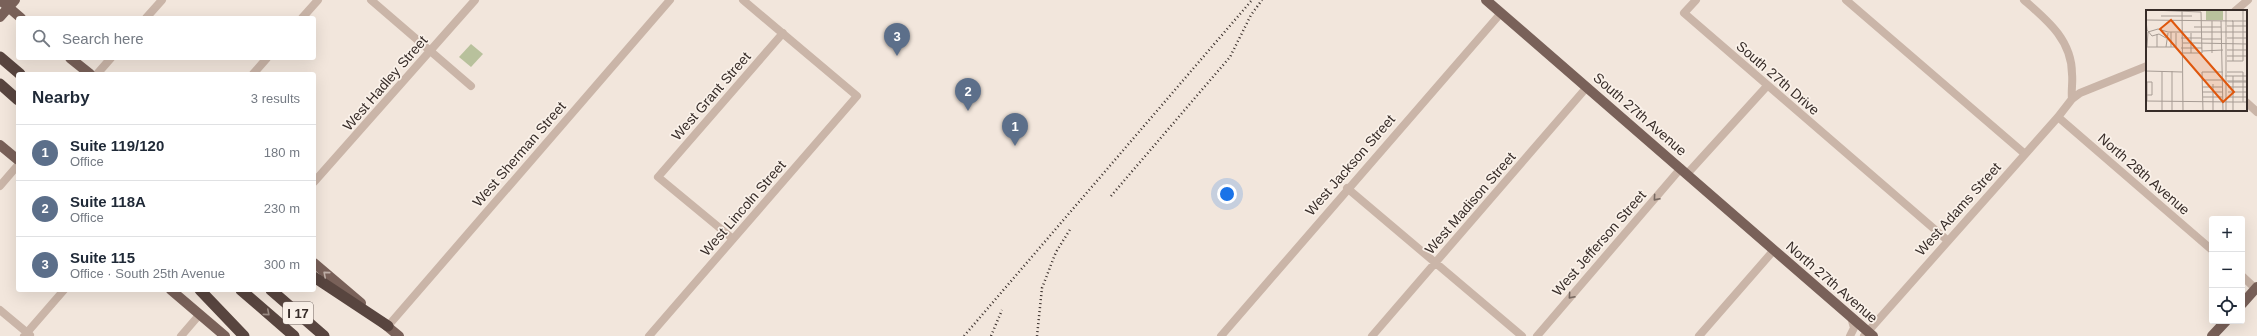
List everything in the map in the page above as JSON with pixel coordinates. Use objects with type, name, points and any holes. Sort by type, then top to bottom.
[{"type":"highway","points":[[0,56],[18,72]]},
{"type":"highway","points":[[0,84],[16,98]]},
{"type":"highway","points":[[316,278],[388,326]]},
{"type":"highway","points":[[202,292],[244,336]]},
{"type":"highway","name":"I 17","points":[[243,292],[294,336]]},
{"type":"highway","name":"I 17","points":[[273,292],[324,336]]},
{"type":"main road","points":[[0,0],[12,3],[21,16]]},
{"type":"main road","name":"South 27th Avenue","points":[[1486,0],[1774,250]]},
{"type":"main road","points":[[0,17],[12,3]]},
{"type":"main road","points":[[72,60],[88,72]]},
{"type":"main road","points":[[0,145],[16,158]]},
{"type":"main road","name":"North 27th Avenue","points":[[1774,250],[1851,317],[1868,334]]},
{"type":"main road","points":[[316,265],[399,336]]},
{"type":"main road","points":[[2245,301],[2256,288]]},
{"type":"main road","points":[[173,292],[225,336]]},
{"type":"main road","points":[[2212,336],[2223,324]]},
{"type":"street","points":[[148,16],[162,0]]},
{"type":"street","points":[[304,16],[318,0]]},
{"type":"street","points":[[371,0],[471,86]]},
{"type":"street","name":"West Hadley Street","points":[[316,180],[475,0]]},
{"type":"street","name":"West Sherman Street","points":[[388,326],[670,0]]},
{"type":"street","points":[[743,0],[783,33]]},
{"type":"street","name":"South 27th Drive","points":[[1696,0],[1684,13],[1855,162],[1948,240]]},
{"type":"street","points":[[1846,0],[2025,154]]},
{"type":"street","points":[[2024,0],[2052,24],[2062,37],[2071,64],[2072,99]]},
{"type":"street","points":[[2236,10],[2248,0]]},
{"type":"street","name":"West Jackson Street","points":[[1220,336],[1501,13]]},
{"type":"street","name":"West Lincoln Street","points":[[649,336],[857,96],[783,33]]},
{"type":"street","name":"West Grant Street","points":[[733,239],[658,177],[783,33]]},
{"type":"street","points":[[99,72],[109,60]]},
{"type":"street","points":[[255,72],[265,60]]},
{"type":"street","name":"West Adams Street","points":[[1868,334],[1948,240],[2058,117],[2072,99],[2091,88],[2146,66]]},
{"type":"street","name":"West Jefferson Street","points":[[1537,336],[1684,171],[1767,86]]},
{"type":"street","name":"West Madison Street","points":[[1372,336],[1587,87]]},
{"type":"street","points":[[2247,103],[2257,112]]},
{"type":"street","name":"North 28th Avenue","points":[[2058,117],[2209,247]]},
{"type":"street","points":[[0,186],[16,168]]},
{"type":"street","points":[[1348,188],[1522,336]]},
{"type":"street","points":[[1699,336],[1774,250]]},
{"type":"street","points":[[2245,279],[2256,288]]},
{"type":"street","points":[[0,310],[27,335],[62,292]]},
{"type":"street","points":[[181,336],[200,314]]},
{"type":"street","points":[[1850,336],[1854,328],[1851,317]]},
{"type":"green space","points":[[471,44],[483,54],[471,67],[459,57]]},
{"type":"railway","points":[[964,336],[1252,0]]},
{"type":"railway","points":[[1111,196],[1230,57],[1251,15],[1262,0]]},
{"type":"railway","points":[[1037,336],[1042,288],[1056,252],[1071,228]]},
{"type":"railway","points":[[991,336],[1002,310]]},
{"type":"place","name":"Suite 115","points":[[897,56]]},
{"type":"place","name":"Suite 118A","points":[[968,111]]},
{"type":"place","name":"Suite 119/120","points":[[1015,146]]}]
